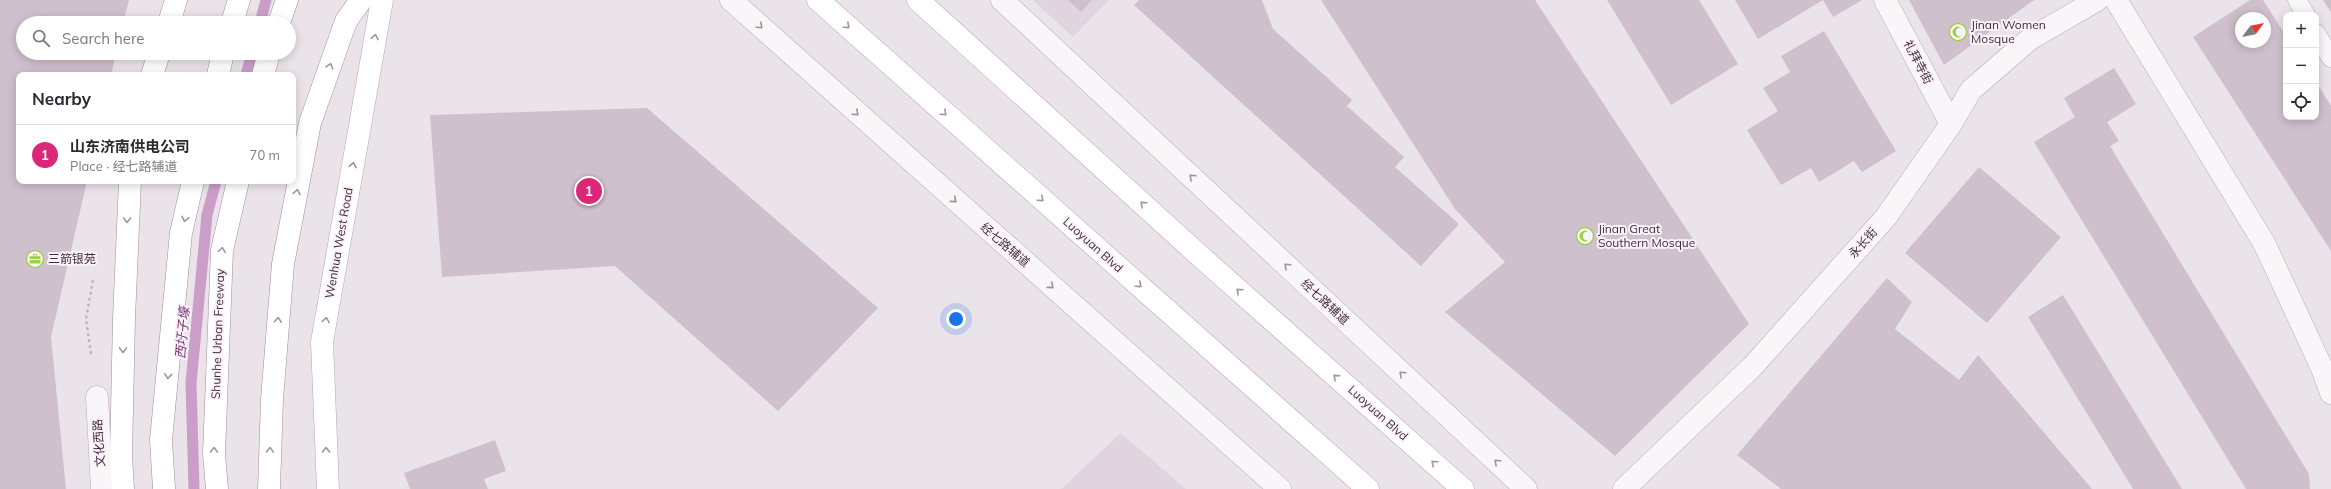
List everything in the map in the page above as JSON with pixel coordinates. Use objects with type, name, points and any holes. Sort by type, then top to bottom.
[{"type":"main road","points":[[171,16],[176,0]]},
{"type":"main road","points":[[234,16],[239,0]]},
{"type":"main road","points":[[281,16],[287,0]]},
{"type":"main road","points":[[269,489],[272,399],[283,264],[310,123],[346,21],[361,0]]},
{"type":"main road","name":"Wenhua West Road","points":[[328,489],[322,342],[382,0]]},
{"type":"main road","name":"Luoyuan Blvd","points":[[818,0],[1368,489]]},
{"type":"main road","name":"Luoyuan Blvd","points":[[918,0],[1201,257],[1463,489]]},
{"type":"main road","points":[[153,72],[157,60]]},
{"type":"main road","points":[[219,72],[221,60]]},
{"type":"main road","points":[[264,72],[267,60]]},
{"type":"main road","points":[[122,489],[121,455],[124,318],[130,184]]},
{"type":"main road","points":[[164,489],[161,440],[182,233],[192,184]]},
{"type":"main road","name":"Shunhe Urban Freeway","points":[[216,489],[214,454],[222,250],[237,184]]},
{"type":"street","name":"经七路辅道","points":[[731,0],[1280,489]]},
{"type":"street","name":"经七路辅道","points":[[1002,0],[1526,489]]},
{"type":"street","name":"礼拜寺街","points":[[1886,0],[1950,124]]},
{"type":"street","name":"永长街","points":[[1624,489],[1762,356],[1886,217],[1950,124],[1971,90],[2030,39],[2097,0]]},
{"type":"street","points":[[2116,0],[2264,243],[2322,368],[2331,393]]},
{"type":"street","name":"文化西路","points":[[96,396],[102,489]]},
{"type":"lane","points":[[2297,0],[2304,12]]},
{"type":"lane","points":[[2319,38],[2331,58]]},
{"type":"shaded area","points":[[1033,0],[1109,0],[1073,37]]},
{"type":"shaded area","points":[[1121,433],[1186,489],[1061,489]]},
{"type":"building","name":"三箭银苑","points":[[0,0],[129,0],[125,16],[16,16],[16,60],[114,60],[112,72],[16,72],[16,184],[86,184],[51,337],[66,489],[0,489]]},
{"type":"building","points":[[1068,0],[1092,0],[1081,12]]},
{"type":"building","points":[[1139,0],[1262,0],[1273,29],[1352,100],[1347,106],[1404,157],[1395,167],[1459,224],[1421,266],[1134,5]]},
{"type":"building","name":"Jinan Great Southern Mosque","points":[[1321,0],[1535,0],[1749,324],[1615,456],[1445,312],[1505,262],[1455,209]]},
{"type":"building","points":[[1607,0],[1699,0],[1738,64],[1671,105]]},
{"type":"building","points":[[1735,0],[1823,0],[1758,39]]},
{"type":"building","points":[[1823,0],[1862,0],[1833,17]]},
{"type":"building","name":"Jinan Women Mosque","points":[[1909,0],[2034,0],[1944,65]]},
{"type":"building","points":[[2250,0],[2263,0],[2271,12],[2235,12],[2235,48],[2271,48],[2271,13],[2283,31],[2283,120],[2319,120],[2319,87],[2331,106],[2331,251],[2193,37]]},
{"type":"building","points":[[2323,0],[2331,0],[2331,12]]},
{"type":"building","points":[[1824,31],[1896,151],[1862,172],[1854,161],[1819,182],[1811,168],[1781,185],[1747,130],[1778,111],[1763,88],[1790,72],[1781,56]]},
{"type":"building","points":[[2114,68],[2136,104],[2107,122],[2119,141],[2110,146],[2309,474],[2310,489],[2246,489],[2034,142],[2075,117],[2064,98]]},
{"type":"building","points":[[647,108],[878,308],[778,411],[615,266],[442,277],[430,115]]},
{"type":"building","points":[[1979,167],[2061,237],[1987,323],[1905,253]]},
{"type":"building","points":[[1887,278],[1912,302],[1895,329],[1959,380],[1978,355],[2092,489],[1781,489],[1737,455]]},
{"type":"building","points":[[2063,295],[2182,489],[2133,489],[2028,317]]},
{"type":"building","points":[[495,440],[506,471],[484,479],[488,489],[410,489],[404,473]]},
{"type":"waterway","name":"西圩子壕","points":[[262,16],[266,0]]},
{"type":"waterway","name":"西圩子壕","points":[[247,72],[250,60]]},
{"type":"waterway","name":"西圩子壕","points":[[194,489],[191,383],[207,215],[215,184]]},
{"type":"place","name":"Jinan Women Mosque","points":[[1958,32]]},
{"type":"place","name":"山东济南供电公司","points":[[589,191]]},
{"type":"place","name":"Jinan Great Southern Mosque","points":[[1585,236]]},
{"type":"place","name":"三箭银苑","points":[[35,259]]}]
